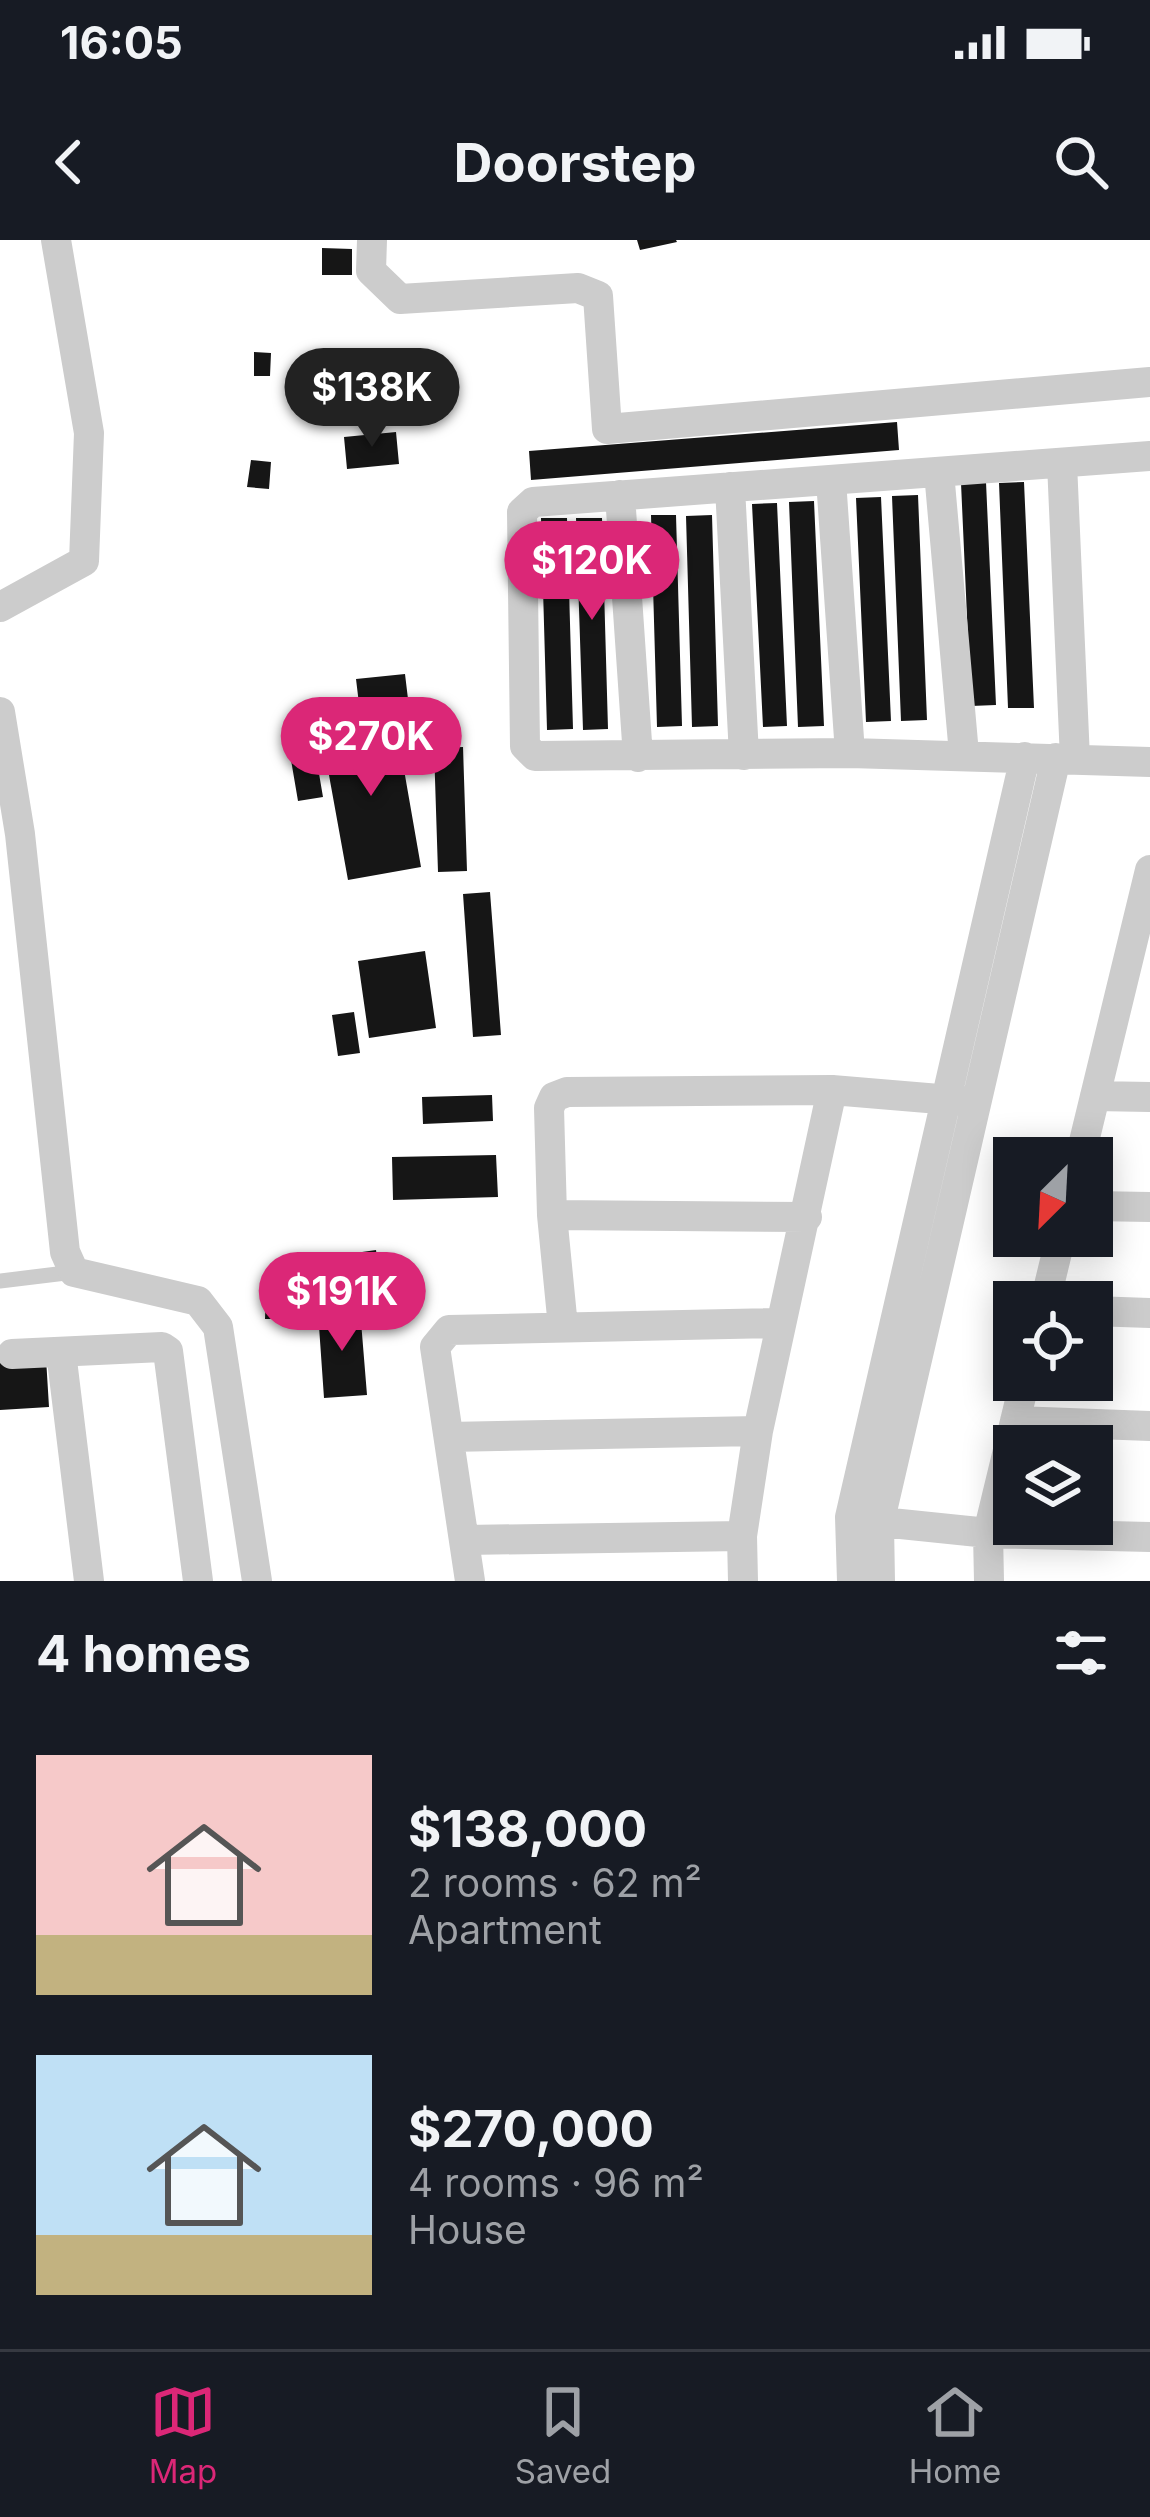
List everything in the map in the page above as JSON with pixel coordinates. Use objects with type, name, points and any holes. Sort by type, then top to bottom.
[{"type":"street","points":[[0,607],[84,561],[89,433],[56,240]]},
{"type":"street","points":[[372,240],[371,271],[400,299],[578,288],[598,296],[607,429],[1150,382]]},
{"type":"street","points":[[1150,456],[533,502],[522,512],[525,746],[535,756],[964,754],[1150,762]]},
{"type":"street","points":[[852,1581],[962,1101],[1052,758],[1062,463]]},
{"type":"street","points":[[939,472],[964,754]]},
{"type":"street","points":[[832,480],[850,753]]},
{"type":"street","points":[[730,487],[744,755]]},
{"type":"street","points":[[620,495],[638,757]]},
{"type":"street","points":[[0,712],[20,834],[65,1252],[74,1272],[198,1301],[209,1311],[218,1327],[257,1581]]},
{"type":"street","points":[[1085,1137],[1095,1096],[1136,986],[1150,872]]},
{"type":"street","points":[[563,1328],[552,1215],[549,1108],[554,1097],[567,1092],[832,1090],[962,1101]]},
{"type":"street","points":[[743,1581],[742,1536],[758,1431],[832,1090]]},
{"type":"street","points":[[1095,1096],[1150,1097]]},
{"type":"street","points":[[1113,1206],[1150,1207]]},
{"type":"street","points":[[552,1215],[807,1217]]},
{"type":"street","points":[[1113,1312],[1150,1313]]},
{"type":"street","points":[[470,1581],[435,1347],[448,1330],[778,1323]]},
{"type":"street","points":[[12,1354],[162,1347],[169,1351],[199,1581]]},
{"type":"street","points":[[61,1352],[89,1581]]},
{"type":"street","points":[[989,1581],[988,1533],[1020,1401]]},
{"type":"street","points":[[1015,1421],[1150,1426]]},
{"type":"street","points":[[449,1437],[758,1431]]},
{"type":"street","points":[[864,1520],[988,1533],[1150,1537]]},
{"type":"street","points":[[864,1520],[880,1581]]},
{"type":"street","points":[[465,1540],[742,1536]]},
{"type":"lane","points":[[0,1281],[74,1272]]},
{"type":"building","points":[[637,240],[676,240],[677,242],[640,250]]},
{"type":"building","points":[[322,248],[352,249],[352,275],[322,275]]},
{"type":"building","points":[[254,352],[271,353],[270,376],[254,376]]},
{"type":"building","points":[[897,422],[899,450],[531,480],[529,451]]},
{"type":"building","points":[[396,432],[399,464],[347,469],[344,437]]},
{"type":"building","points":[[251,460],[271,462],[269,489],[247,487]]},
{"type":"building","points":[[986,482],[996,705],[971,706],[961,483]]},
{"type":"building","points":[[1024,482],[1034,708],[1008,708],[999,483]]},
{"type":"building","points":[[918,495],[927,720],[901,721],[892,496]]},
{"type":"building","points":[[881,497],[891,721],[866,722],[856,498]]},
{"type":"building","points":[[814,501],[824,726],[798,727],[789,502]]},
{"type":"building","points":[[777,503],[787,726],[763,727],[752,504]]},
{"type":"building","points":[[651,515],[676,515],[682,726],[657,727]]},
{"type":"building","points":[[712,515],[718,726],[692,727],[686,516]]},
{"type":"building","points":[[541,518],[567,518],[573,729],[547,730]]},
{"type":"building","points":[[576,518],[602,518],[608,729],[583,730]]},
{"type":"building","points":[[405,674],[408,699],[359,704],[356,679]]},
{"type":"building","points":[[395,718],[421,867],[348,880],[321,731]]},
{"type":"building","points":[[463,747],[467,871],[438,872],[434,748]]},
{"type":"building","points":[[315,750],[323,797],[298,801],[290,754]]},
{"type":"building","points":[[490,892],[501,1035],[473,1037],[463,894]]},
{"type":"building","points":[[425,951],[436,1028],[369,1038],[358,961]]},
{"type":"building","points":[[354,1012],[360,1053],[338,1056],[332,1015]]},
{"type":"building","points":[[492,1095],[493,1121],[423,1124],[422,1097]]},
{"type":"building","points":[[496,1155],[498,1197],[393,1200],[392,1157]]},
{"type":"building","points":[[376,1250],[380,1280],[345,1285],[341,1255]]},
{"type":"building","points":[[266,1290],[301,1291],[301,1319],[265,1319]]},
{"type":"building","points":[[360,1309],[367,1395],[324,1398],[318,1312]]},
{"type":"building","points":[[46,1358],[49,1407],[0,1410],[0,1361]]}]
